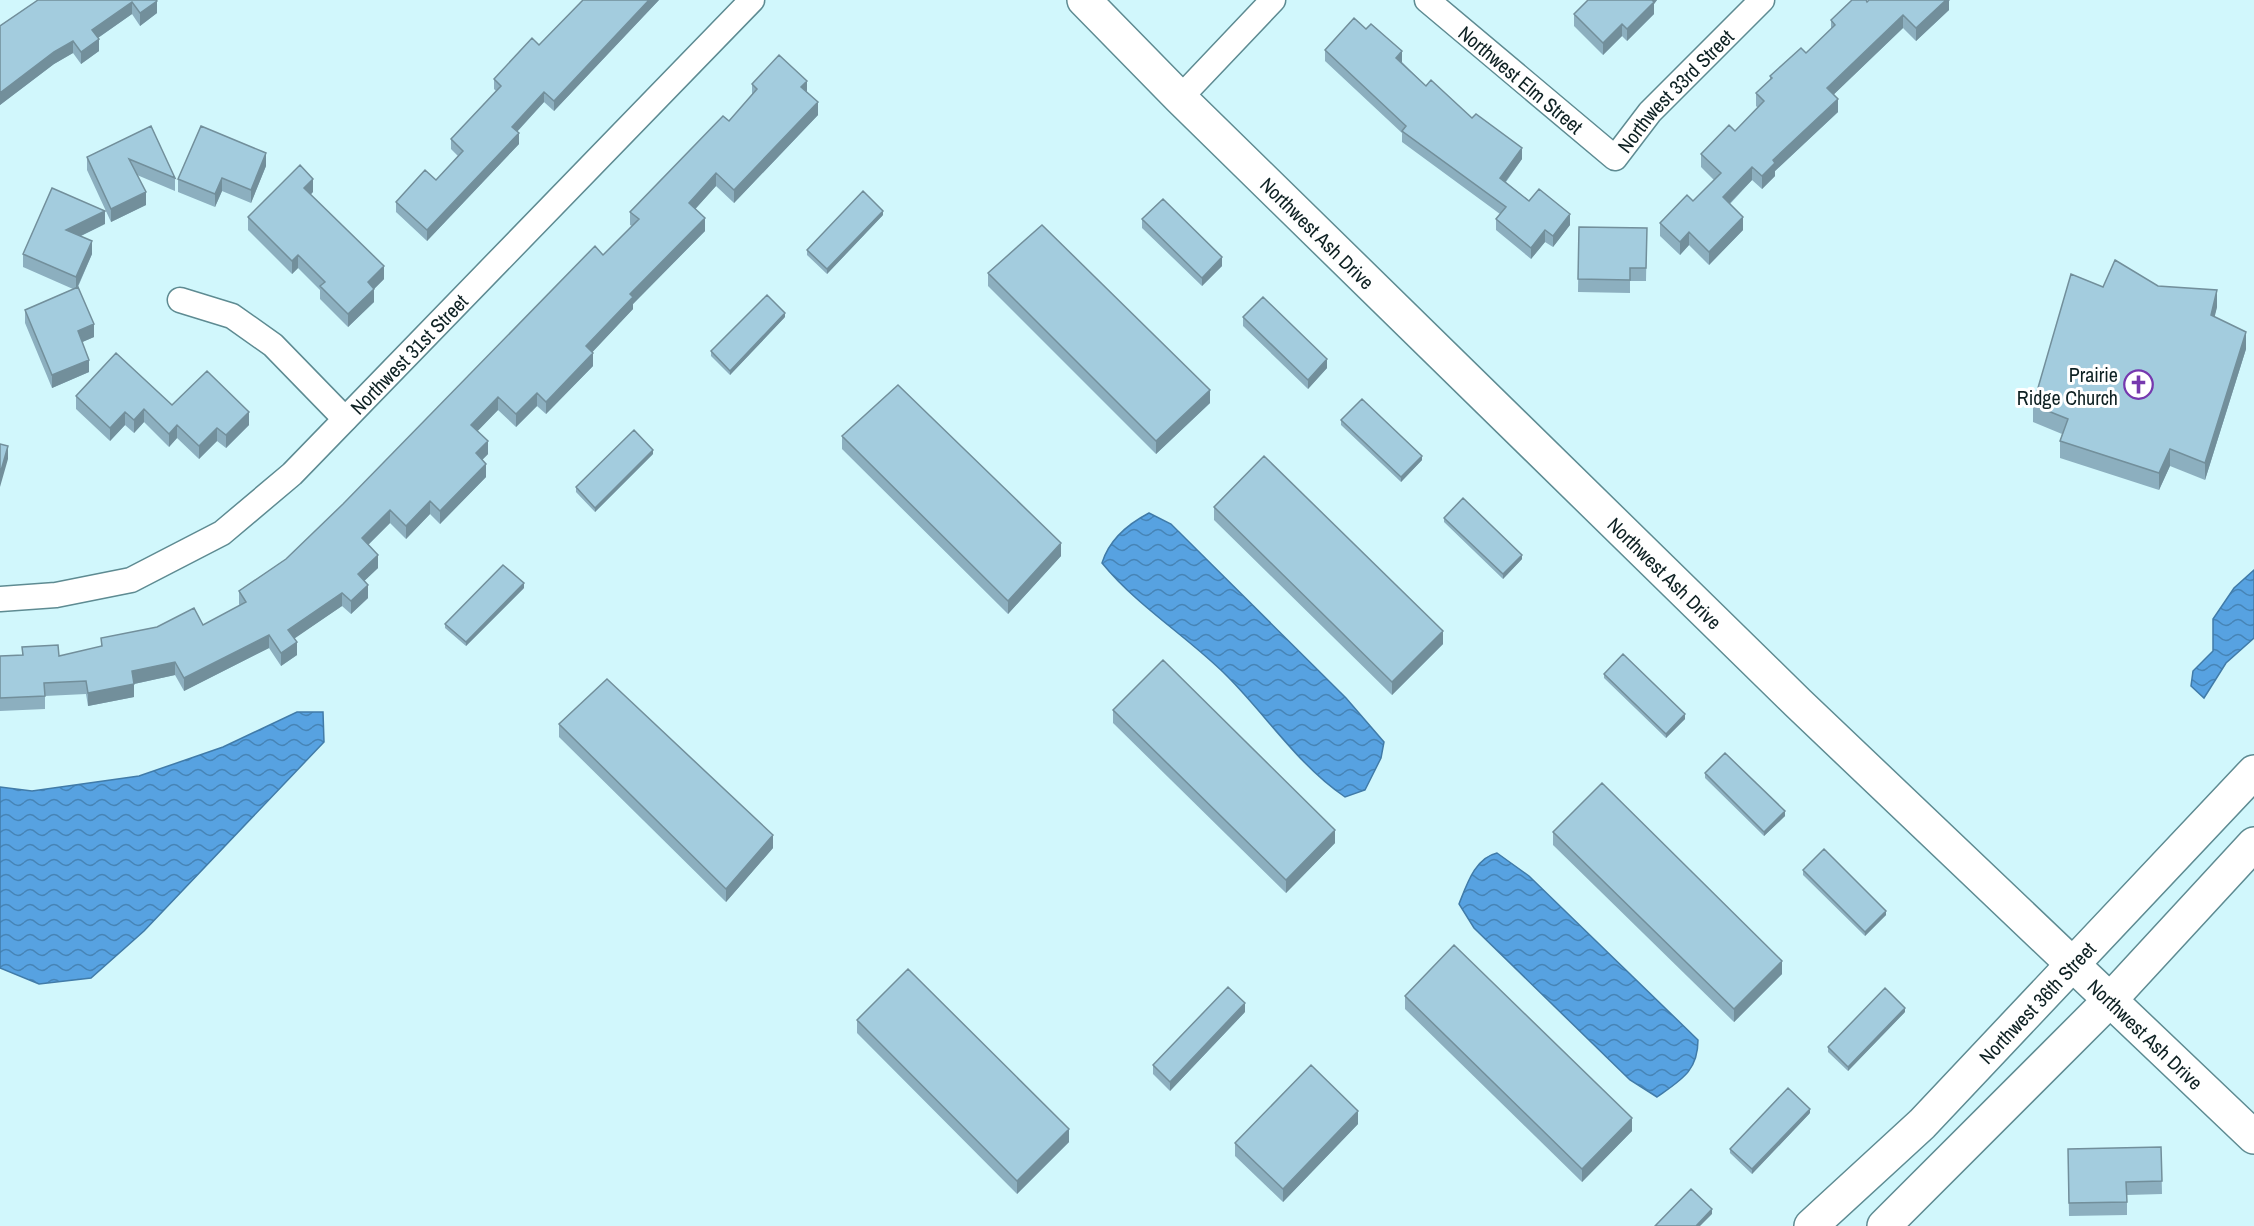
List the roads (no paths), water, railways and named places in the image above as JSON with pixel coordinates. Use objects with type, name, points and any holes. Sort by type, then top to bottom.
[{"type":"street","name":"Northwest 31st Street","points":[[0,599],[56,595],[131,580],[222,533],[292,474],[752,0]]},
{"type":"street","name":"Northwest Ash Drive","points":[[1084,0],[1180,98],[1798,703],[2254,1137]]},
{"type":"street","points":[[1180,98],[1273,0]]},
{"type":"street","name":"Northwest Elm Street","points":[[1427,0],[1615,158]]},
{"type":"street","name":"Northwest 33rd Street","points":[[1615,158],[1658,104],[1762,0]]},
{"type":"street","points":[[180,300],[232,316],[273,345],[345,419]]},
{"type":"street","name":"Northwest 36th Street","points":[[1811,1226],[1922,1124],[2254,772]]},
{"type":"street","points":[[1884,1226],[2110,1000],[2254,844]]},
{"type":"water","points":[[1149,513],[1171,524],[1346,698],[1384,742],[1381,758],[1365,790],[1345,797],[1328,784],[1312,770],[1242,691],[1212,661],[1131,594],[1102,563],[1114,540],[1134,522]]},
{"type":"water","points":[[2254,570],[2254,638],[2226,663],[2204,698],[2191,686],[2193,671],[2213,651],[2213,619],[2234,588]]},
{"type":"water","points":[[297,712],[323,712],[324,742],[144,931],[91,978],[39,984],[0,968],[0,787],[32,791],[139,776],[223,747]]},
{"type":"water","points":[[1497,853],[1529,876],[1698,1040],[1695,1060],[1681,1080],[1657,1097],[1630,1080],[1474,928],[1459,904],[1477,866],[1489,856]]},
{"type":"place","name":"Prairie Ridge Church","points":[[2139,385]]}]
